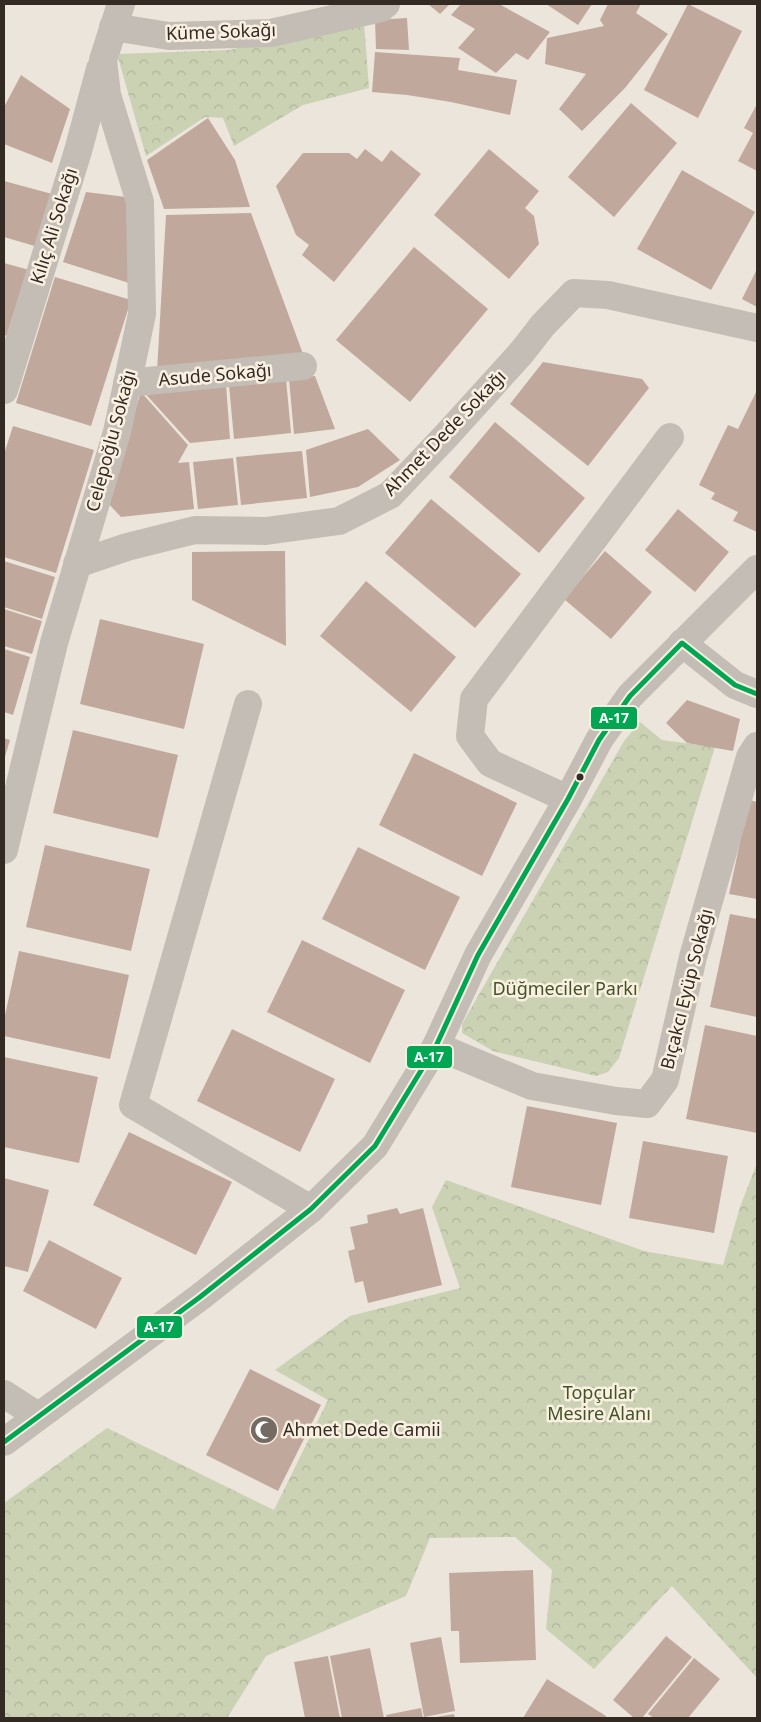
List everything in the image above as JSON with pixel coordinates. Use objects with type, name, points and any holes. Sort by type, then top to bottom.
[{"type":"street","name":"Küme Sokağı","points":[[117,16],[169,36],[272,33],[381,8],[386,4]]},
{"type":"street","name":"Celepoğlu Sokağı","points":[[4,850],[54,642],[117,432],[142,314],[140,202],[107,95],[103,60],[117,16]]},
{"type":"street","name":"Kılıç Ali Sokağı","points":[[4,390],[78,151],[103,60]]},
{"type":"street","name":"Ahmet Dede Sokağı","points":[[77,564],[127,547],[196,530],[266,531],[339,521],[390,495],[446,436],[522,352],[543,325],[574,293],[608,295],[757,328]]},
{"type":"street","name":"Asude Sokağı","points":[[127,383],[303,366]]},
{"type":"street","points":[[568,799],[490,763],[470,736],[474,699],[670,437]]},
{"type":"street","points":[[4,1442],[200,1297],[312,1209],[375,1146],[436,1046],[478,955],[568,799],[599,740],[630,696],[757,569]]},
{"type":"street","points":[[682,643],[735,685],[757,694]]},
{"type":"street","points":[[248,704],[133,1105],[312,1209]]},
{"type":"street","name":"Bıçakcı Eyüp Sokağı","points":[[436,1046],[532,1086],[616,1101],[647,1104],[665,1080],[696,947],[750,757],[757,746]]},
{"type":"street","points":[[4,1394],[38,1416]]},
{"type":"green space","points":[[364,22],[369,88],[303,105],[234,146],[223,118],[205,117],[146,156],[117,54],[229,50]]},
{"type":"green space","name":"Düğmeciler Parkı","points":[[640,722],[662,740],[715,747],[619,1058],[608,1072],[596,1076],[493,1051],[462,1033],[462,1024],[624,741]]},
{"type":"green space","name":"Topçular Mesire Alanı","points":[[757,1163],[757,1678],[672,1586],[594,1669],[546,1629],[552,1570],[515,1537],[430,1538],[406,1596],[266,1656],[227,1718],[4,1718],[4,1503],[107,1428],[274,1510],[328,1400],[275,1370],[350,1316],[460,1288],[432,1207],[446,1180],[644,1251],[723,1265],[740,1207]]},
{"type":"building","points":[[428,4],[450,4],[440,14]]},
{"type":"building","points":[[461,4],[499,4],[550,32],[528,60],[516,53],[496,73],[458,48],[475,29],[451,15]]},
{"type":"building","points":[[546,4],[592,4],[578,25]]},
{"type":"building","points":[[608,4],[641,4],[636,13],[668,34],[625,88],[582,131],[559,109],[586,74],[545,64],[547,38],[604,26],[600,20]]},
{"type":"building","points":[[688,4],[742,31],[698,118],[644,90]]},
{"type":"building","points":[[407,18],[409,50],[376,49],[375,20]]},
{"type":"building","points":[[375,52],[460,58],[458,70],[517,80],[510,115],[451,102],[372,92]]},
{"type":"building","points":[[21,75],[70,109],[52,163],[4,144],[4,107]]},
{"type":"building","points":[[631,103],[677,143],[614,217],[568,177]]},
{"type":"building","points":[[757,104],[757,171],[738,161],[753,133],[744,128]]},
{"type":"building","points":[[208,118],[235,160],[250,207],[164,209],[147,160]]},
{"type":"building","points":[[365,149],[382,162],[391,150],[421,174],[334,282],[302,255],[309,245],[296,235],[276,186],[303,153],[349,153],[357,159]]},
{"type":"building","points":[[489,149],[539,191],[525,208],[534,216],[539,244],[509,279],[434,215]]},
{"type":"building","points":[[682,170],[755,212],[711,290],[637,249]]},
{"type":"building","points":[[4,181],[52,194],[38,247],[4,237]]},
{"type":"building","points":[[86,192],[126,197],[129,283],[63,262]]},
{"type":"building","points":[[251,213],[306,362],[157,371],[166,215]]},
{"type":"building","points":[[414,247],[488,309],[410,402],[336,340]]},
{"type":"building","points":[[4,263],[33,271],[13,337],[4,335]]},
{"type":"building","points":[[757,269],[757,307],[742,299]]},
{"type":"building","points":[[55,277],[131,300],[91,426],[16,403]]},
{"type":"building","points":[[543,362],[642,379],[649,388],[588,466],[510,404]]},
{"type":"building","points":[[315,376],[335,429],[294,434],[289,379]]},
{"type":"building","points":[[286,379],[291,433],[234,439],[229,385]]},
{"type":"building","points":[[226,384],[230,439],[190,443],[142,390]]},
{"type":"building","points":[[757,390],[757,532],[733,521],[738,512],[711,499],[715,493],[699,485],[728,425],[738,429]]},
{"type":"building","points":[[141,392],[188,445],[178,463],[189,462],[194,509],[121,517],[106,501]]},
{"type":"building","points":[[495,422],[585,498],[539,553],[449,477]]},
{"type":"building","points":[[13,426],[94,450],[56,573],[4,557],[4,454]]},
{"type":"building","points":[[368,429],[400,460],[358,487],[310,497],[306,450]]},
{"type":"building","points":[[302,451],[307,498],[241,505],[236,457]]},
{"type":"building","points":[[233,458],[238,505],[198,509],[193,462]]},
{"type":"building","points":[[431,499],[521,574],[475,628],[385,553]]},
{"type":"building","points":[[678,509],[729,552],[695,592],[645,550]]},
{"type":"building","points":[[285,551],[286,646],[192,600],[192,552]]},
{"type":"building","points":[[605,551],[652,592],[611,639],[564,599]]},
{"type":"building","points":[[4,561],[55,577],[42,619],[4,607]]},
{"type":"building","points":[[366,581],[456,657],[411,712],[320,636]]},
{"type":"building","points":[[4,609],[42,621],[32,654],[4,646]]},
{"type":"building","points":[[100,619],[204,644],[184,729],[80,704]]},
{"type":"building","points":[[4,649],[30,657],[13,715],[4,712]]},
{"type":"building","points":[[687,700],[740,719],[733,751],[687,743],[666,723]]},
{"type":"building","points":[[73,730],[178,755],[158,838],[53,813]]},
{"type":"building","points":[[4,738],[10,740],[4,760]]},
{"type":"building","points":[[414,753],[517,803],[482,876],[379,825]]},
{"type":"building","points":[[749,800],[757,802],[757,899],[729,894]]},
{"type":"building","points":[[45,845],[150,869],[131,951],[26,927]]},
{"type":"building","points":[[358,847],[460,897],[425,970],[322,919]]},
{"type":"building","points":[[730,914],[757,919],[757,1017],[710,1007]]},
{"type":"building","points":[[302,940],[405,990],[370,1063],[267,1012]]},
{"type":"building","points":[[19,951],[129,975],[110,1059],[4,1036],[4,1020]]},
{"type":"building","points":[[705,1025],[757,1036],[757,1133],[686,1119]]},
{"type":"building","points":[[232,1029],[335,1079],[300,1152],[197,1101]]},
{"type":"building","points":[[4,1057],[98,1077],[79,1163],[4,1147]]},
{"type":"building","points":[[527,1106],[617,1123],[601,1205],[511,1187]]},
{"type":"building","points":[[129,1132],[232,1182],[196,1255],[93,1205]]},
{"type":"building","points":[[643,1141],[728,1156],[714,1233],[629,1218]]},
{"type":"building","points":[[4,1178],[49,1190],[28,1272],[4,1266]]},
{"type":"building","points":[[397,1208],[400,1214],[423,1208],[442,1285],[368,1303],[363,1281],[355,1283],[348,1251],[355,1249],[350,1227],[368,1223],[367,1215]]},
{"type":"building","points":[[49,1240],[122,1278],[96,1329],[23,1291]]},
{"type":"building","name":"Ahmet Dede Camii","points":[[250,1369],[321,1405],[278,1491],[206,1455]]},
{"type":"building","points":[[533,1570],[536,1660],[460,1663],[459,1631],[451,1631],[449,1573]]},
{"type":"building","points":[[666,1636],[692,1657],[642,1718],[634,1718],[613,1700]]},
{"type":"building","points":[[441,1637],[455,1711],[424,1717],[410,1643]]},
{"type":"building","points":[[370,1648],[384,1718],[342,1718],[330,1656]]},
{"type":"building","points":[[328,1656],[340,1718],[305,1718],[294,1662]]},
{"type":"building","points":[[694,1658],[720,1679],[688,1718],[654,1718],[648,1714]]},
{"type":"building","points":[[547,1679],[606,1716],[605,1718],[523,1718]]},
{"type":"building","points":[[421,1708],[423,1718],[387,1718],[386,1715]]},
{"type":"building","points":[[454,1714],[455,1718],[436,1718],[436,1717]]},
{"type":"transit line","name":"A-17","points":[[4,1442],[200,1297],[311,1209],[375,1146],[436,1046],[478,955],[568,799],[599,740],[630,696],[682,643],[735,685],[757,694]]},
{"type":"place","name":"Ahmet Dede Camii","points":[[264,1430]]}]
